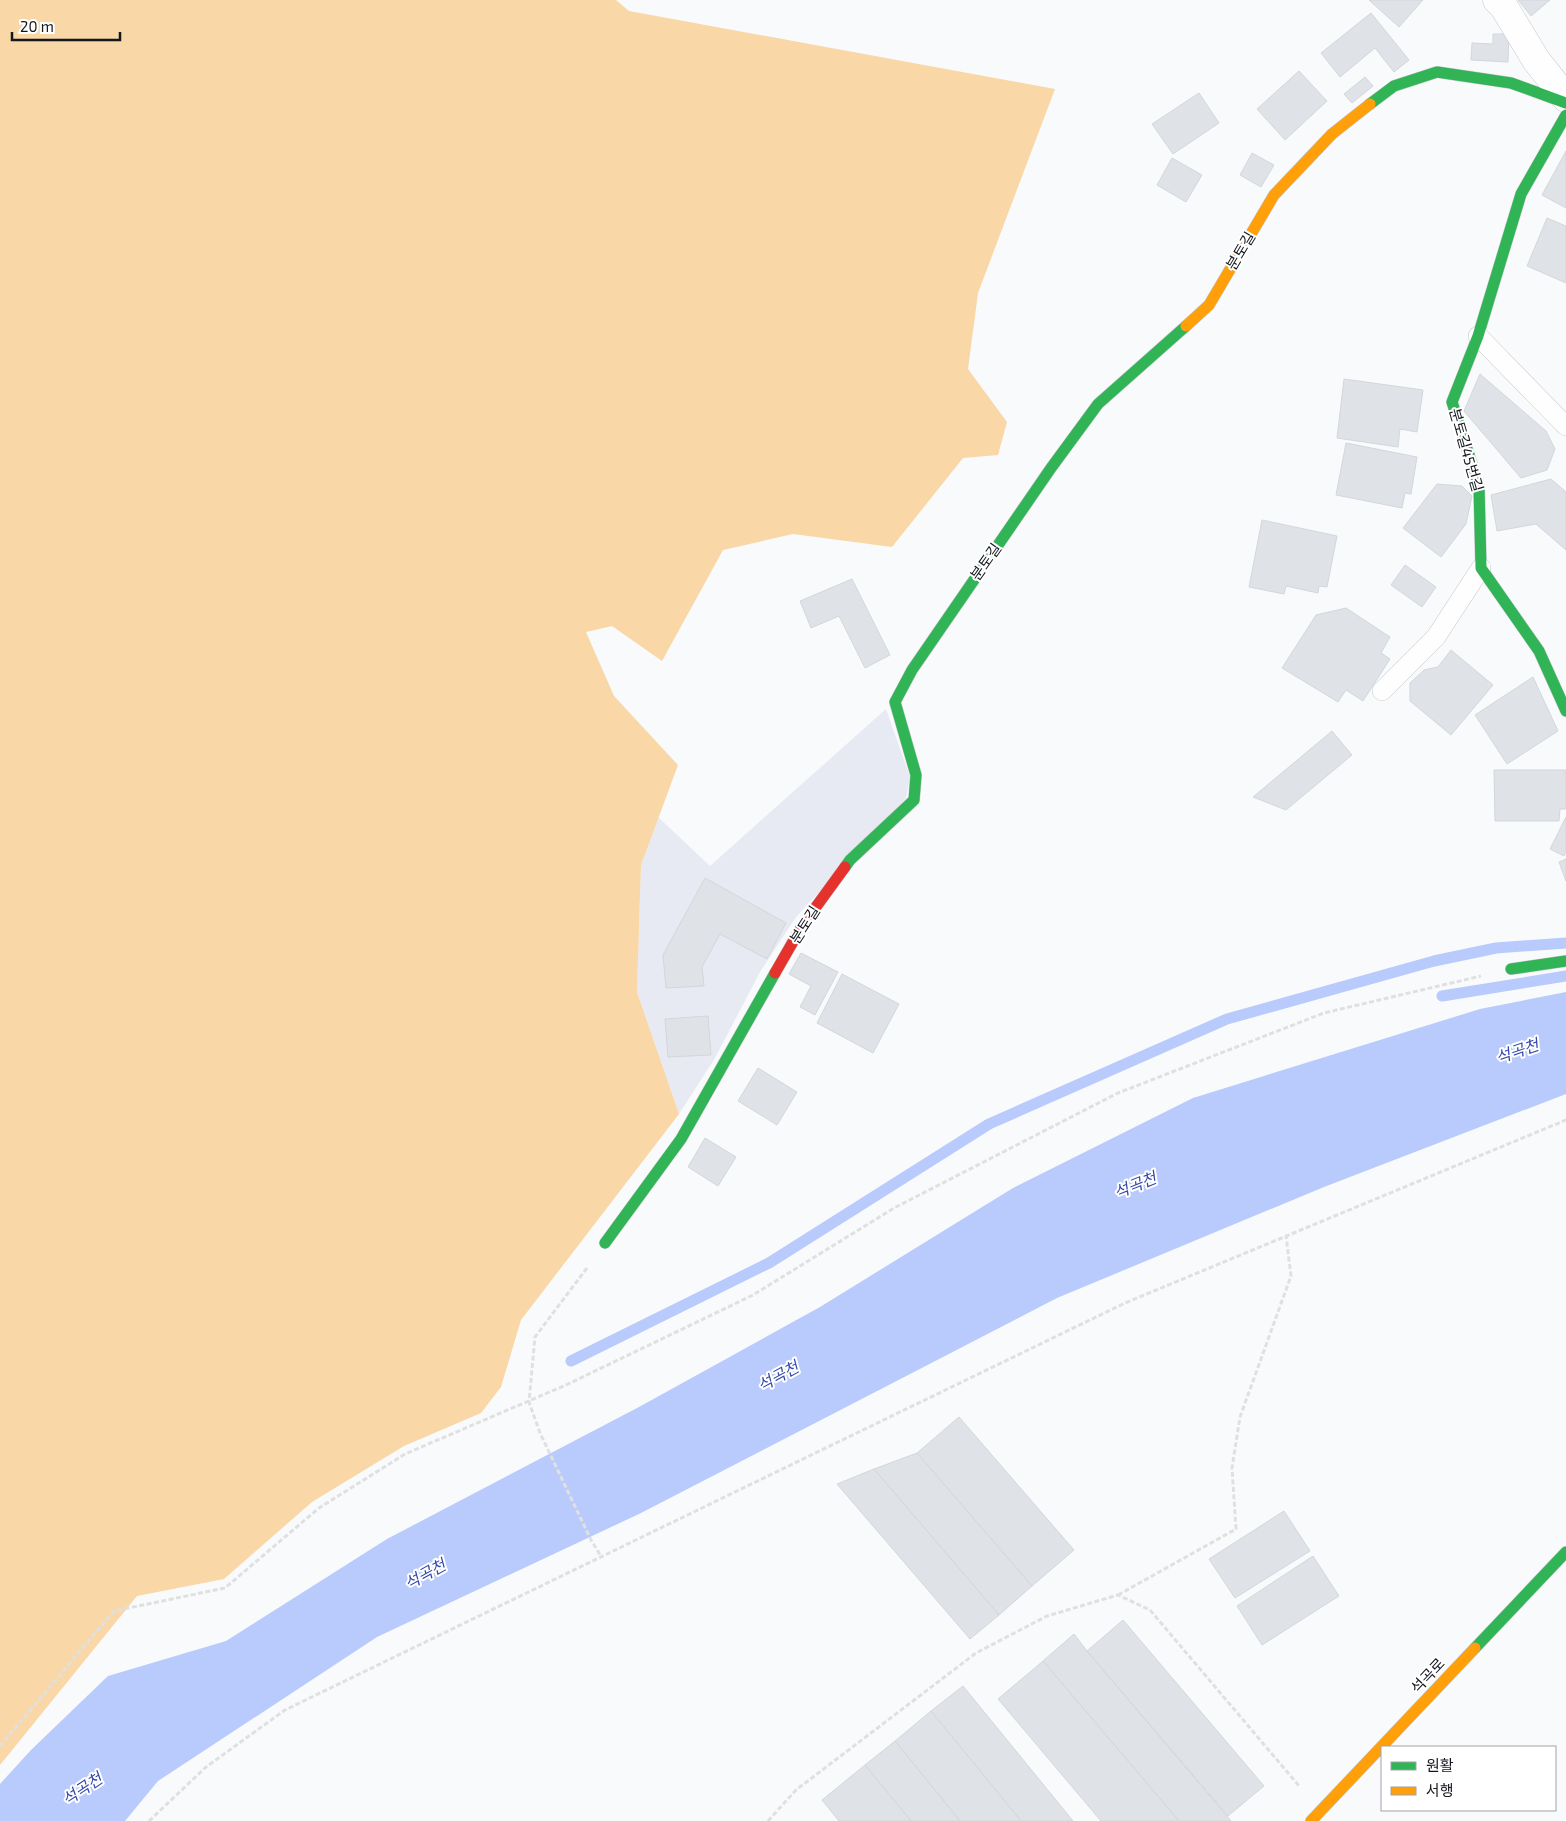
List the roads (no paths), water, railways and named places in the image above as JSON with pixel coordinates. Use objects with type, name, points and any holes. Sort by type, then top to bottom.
[{"type":"street","points":[[1497,0],[1504,7],[1536,60],[1566,98]]},
{"type":"street","name":"분토길","points":[[605,1243],[681,1138],[802,926],[850,860],[914,800],[916,774],[895,702],[912,670],[1051,468],[1098,404],[1209,305],[1274,195],[1332,134],[1394,86],[1437,72],[1511,83],[1566,103]]},
{"type":"street","name":"분토길45번길","points":[[1481,568],[1480,486],[1452,402],[1478,336],[1521,194],[1566,115]]},
{"type":"street","points":[[1481,568],[1539,651],[1566,711]]},
{"type":"street","points":[[1511,969],[1566,962]]},
{"type":"street","name":"석곡로","points":[[1382,1746],[1566,1552]]},
{"type":"street","name":"석곡로","points":[[1311,1821],[1381,1747]]},
{"type":"lane","points":[[1478,336],[1566,426]]},
{"type":"lane","points":[[1382,691],[1436,637],[1481,568]]},
{"type":"water","name":"석곡천","points":[[1566,992],[1566,1094],[1324,1187],[1057,1298],[641,1513],[377,1637],[158,1781],[125,1821],[0,1821],[0,1784],[31,1750],[108,1676],[226,1641],[387,1539],[639,1407],[820,1307],[1013,1188],[1193,1098],[1480,1009]]},
{"type":"waterway","points":[[571,1361],[769,1263],[989,1124],[1227,1019],[1434,961],[1496,948],[1566,943]]},
{"type":"waterway","points":[[1442,996],[1566,976]]}]
